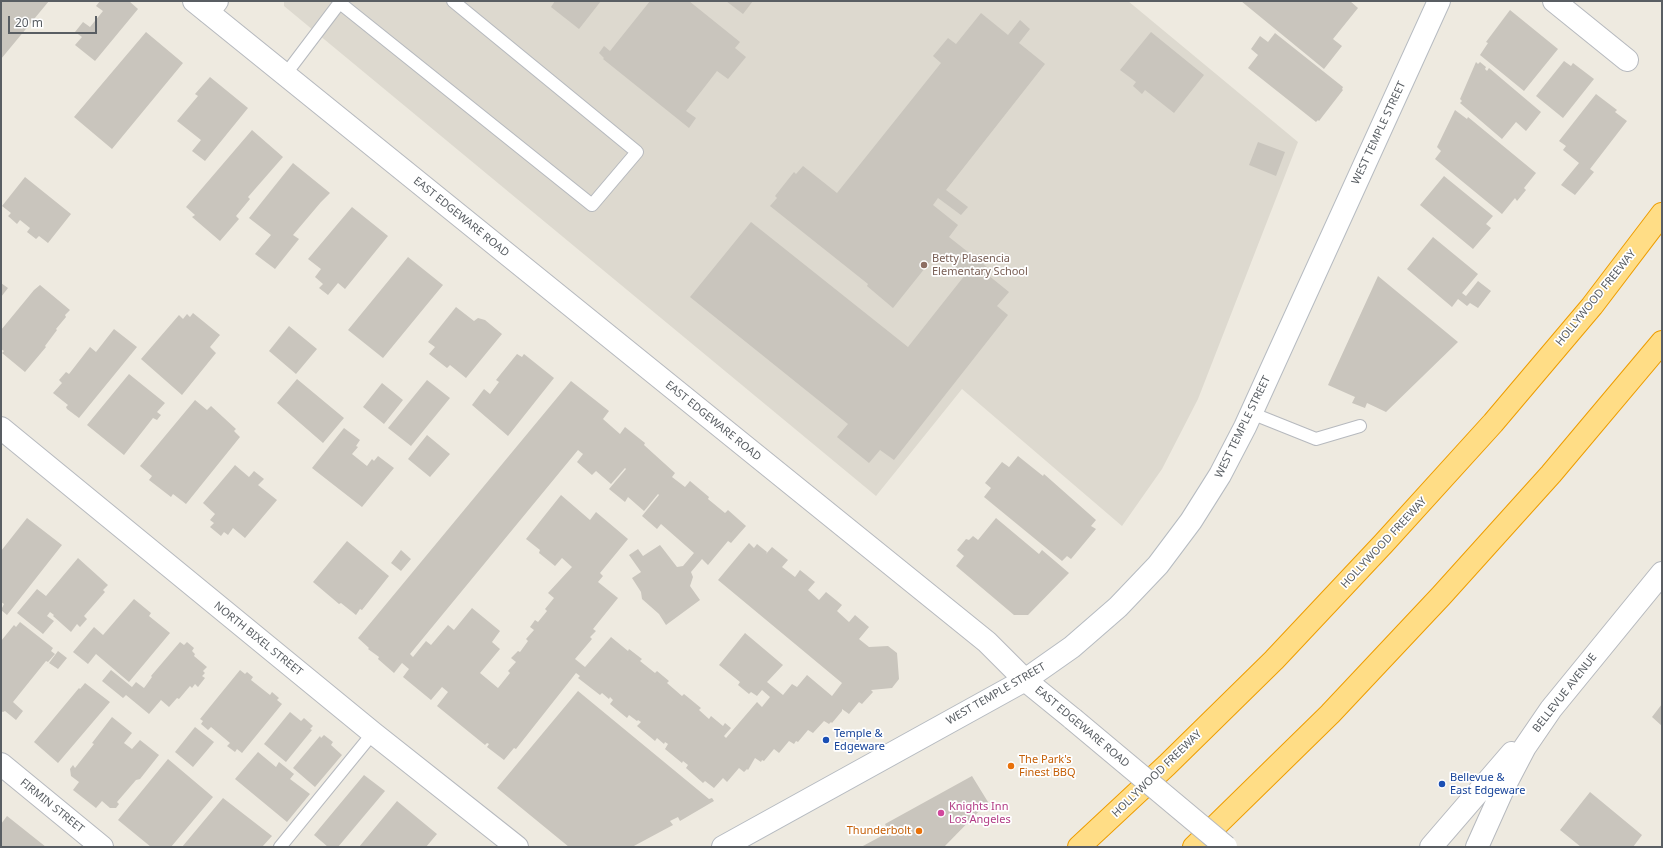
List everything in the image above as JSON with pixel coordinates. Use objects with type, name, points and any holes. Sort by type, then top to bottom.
[{"type":"highway","name":"HOLLYWOOD FREEWAY","points":[[1079,847],[1167,765],[1274,660],[1384,543],[1493,423],[1592,306],[1662,214]]},
{"type":"highway","points":[[1194,847],[1330,714],[1441,596],[1551,474],[1662,342]]},
{"type":"street","name":"WEST TEMPLE STREET","points":[[723,847],[1025,680],[1072,647],[1118,607],[1158,565],[1196,515],[1220,475],[1251,413],[1439,1]]},
{"type":"street","points":[[1554,1],[1627,60]]},
{"type":"street","name":"EAST EDGEWARE ROAD","points":[[206,5],[285,75],[980,637],[1025,680],[1226,847]]},
{"type":"street","name":"NORTH BIXEL STREET","points":[[1,428],[373,733],[517,847]]},
{"type":"street","name":"BELLEVUE AVENUE","points":[[1477,847],[1503,789],[1521,754],[1551,709],[1662,573]]},
{"type":"street","points":[[1431,847],[1551,709]]},
{"type":"street","name":"FIRMIN STREET","points":[[1,764],[102,847]]},
{"type":"lane","points":[[285,75],[341,2],[592,205],[637,152],[453,1]]},
{"type":"lane","points":[[1251,413],[1316,439],[1360,426]]},
{"type":"lane","points":[[280,847],[373,733]]},
{"type":"shaded area","name":"Betty Plasencia Elementary School","points":[[284,1],[1128,1],[1298,142],[1198,399],[1162,469],[1122,526],[962,389],[876,496],[284,6]]},
{"type":"building","points":[[1,1],[49,1],[1,59]]},
{"type":"building","points":[[100,1],[129,1],[138,9],[95,61],[75,45],[82,37],[75,32],[83,22],[90,27],[103,11],[96,6]]},
{"type":"building","points":[[555,1],[601,1],[579,29],[551,7]]},
{"type":"building","points":[[650,1],[689,1],[740,42],[735,48],[746,57],[728,79],[717,71],[686,111],[696,118],[689,128],[603,59],[604,58],[599,53],[604,46],[610,51]]},
{"type":"building","points":[[726,1],[753,1],[743,14]]},
{"type":"building","points":[[1241,1],[1350,1],[1358,8],[1333,39],[1342,46],[1324,69]]},
{"type":"building","points":[[1510,10],[1558,49],[1524,91],[1480,55],[1488,43],[1486,42]]},
{"type":"building","points":[[981,13],[1008,35],[1020,20],[1030,29],[1019,43],[1045,64],[946,190],[968,207],[961,215],[938,198],[933,205],[958,225],[949,237],[992,271],[988,275],[1009,292],[997,306],[1008,315],[894,460],[880,450],[869,463],[837,437],[848,424],[690,297],[751,222],[908,347],[965,275],[937,253],[893,308],[867,286],[868,284],[770,206],[777,198],[775,196],[794,172],[796,174],[803,166],[837,193],[941,63],[933,56],[948,38],[956,44]]},
{"type":"building","points":[[146,32],[183,63],[112,149],[74,117]]},
{"type":"building","points":[[1151,32],[1204,75],[1174,113],[1145,90],[1142,94],[1133,86],[1136,82],[1120,70]]},
{"type":"building","points":[[1275,33],[1343,87],[1343,90],[1319,121],[1318,120],[1316,122],[1248,68],[1258,55],[1251,49],[1260,36],[1268,42]]},
{"type":"building","points":[[1564,61],[1571,66],[1573,63],[1594,79],[1563,118],[1536,96]]},
{"type":"building","points":[[1476,62],[1478,64],[1480,62],[1486,67],[1485,69],[1487,71],[1489,68],[1541,112],[1526,131],[1516,122],[1502,139],[1460,103],[1462,101],[1460,99]]},
{"type":"building","points":[[210,77],[248,108],[205,161],[192,151],[201,140],[177,121],[198,96],[195,94]]},
{"type":"building","points":[[1596,94],[1617,110],[1615,112],[1627,121],[1590,169],[1594,172],[1575,195],[1561,185],[1579,163],[1563,150],[1566,146],[1559,141]]},
{"type":"building","points":[[1455,110],[1467,119],[1468,117],[1536,173],[1524,188],[1526,190],[1517,201],[1515,198],[1502,214],[1435,159],[1441,151],[1437,147]]},
{"type":"building","points":[[252,130],[283,157],[248,197],[250,199],[236,216],[239,219],[220,241],[192,217],[195,215],[186,207]]},
{"type":"building","points":[[1258,142],[1285,152],[1276,176],[1249,165]]},
{"type":"building","points":[[293,163],[330,193],[293,235],[299,239],[275,269],[255,254],[271,235],[249,218]]},
{"type":"building","points":[[1444,176],[1493,216],[1486,224],[1491,228],[1473,249],[1420,205]]},
{"type":"building","points":[[25,177],[71,214],[48,243],[39,236],[36,239],[27,232],[30,228],[20,220],[17,224],[8,216],[11,213],[2,206]]},
{"type":"building","points":[[352,207],[388,236],[345,289],[338,283],[328,295],[319,288],[323,284],[315,277],[321,269],[308,259]]},
{"type":"building","points":[[1433,237],[1478,274],[1462,293],[1466,296],[1478,281],[1491,291],[1478,308],[1470,303],[1467,306],[1458,299],[1452,307],[1407,269]]},
{"type":"building","points":[[408,257],[443,285],[383,358],[348,330]]},
{"type":"building","points":[[1378,276],[1458,342],[1386,412],[1367,403],[1365,408],[1352,403],[1355,397],[1328,385]]},
{"type":"building","points":[[1,283],[8,288],[1,297]]},
{"type":"building","points":[[40,285],[70,310],[65,315],[66,317],[56,329],[57,330],[45,346],[46,347],[25,372],[2,353],[4,351],[1,349],[1,330],[34,290]]},
{"type":"building","points":[[456,307],[474,321],[478,318],[485,320],[502,334],[466,378],[450,365],[447,368],[429,354],[435,347],[428,342]]},
{"type":"building","points":[[193,313],[220,335],[210,347],[216,353],[182,395],[141,359],[179,315],[183,319],[187,314],[190,317]]},
{"type":"building","points":[[289,326],[317,349],[296,374],[269,351]]},
{"type":"building","points":[[114,329],[137,347],[79,418],[67,409],[66,407],[68,405],[53,393],[62,383],[59,380],[66,372],[69,374],[90,347],[96,352]]},
{"type":"building","points":[[517,354],[522,357],[524,354],[554,378],[508,436],[472,405],[484,389],[490,394],[499,382],[496,380]]},
{"type":"building","points":[[129,374],[165,403],[157,412],[161,415],[157,420],[153,418],[124,455],[87,425]]},
{"type":"building","points":[[297,379],[344,418],[323,443],[277,403]]},
{"type":"building","points":[[427,380],[450,398],[411,446],[388,428]]},
{"type":"building","points":[[571,381],[609,411],[603,419],[620,434],[625,427],[645,443],[644,445],[675,473],[672,477],[685,487],[690,481],[725,513],[728,510],[746,526],[731,543],[728,541],[708,565],[702,559],[691,572],[693,577],[690,586],[700,600],[666,625],[659,614],[642,599],[641,592],[632,578],[641,572],[629,555],[638,549],[643,556],[660,545],[677,567],[683,566],[694,553],[661,524],[657,529],[642,516],[659,495],[658,494],[644,511],[628,497],[625,502],[609,489],[626,469],[625,468],[611,484],[596,471],[592,475],[577,462],[583,454],[578,450],[410,654],[413,657],[426,641],[431,645],[448,625],[454,630],[472,608],[500,631],[492,642],[500,649],[480,673],[498,688],[510,673],[508,671],[516,662],[511,658],[518,651],[520,652],[528,641],[526,639],[534,630],[530,627],[535,620],[538,622],[547,611],[545,609],[554,598],[548,593],[572,567],[562,558],[555,566],[539,553],[540,550],[526,539],[561,495],[590,520],[596,512],[628,539],[600,573],[603,576],[598,582],[618,598],[593,629],[596,631],[590,637],[592,639],[575,659],[585,667],[611,637],[628,651],[629,649],[642,659],[640,661],[655,673],[657,671],[669,681],[667,683],[682,696],[684,694],[701,708],[699,710],[709,719],[711,716],[723,726],[725,723],[731,728],[724,736],[726,738],[757,702],[762,707],[770,697],[762,690],[757,696],[751,692],[749,694],[738,685],[740,682],[719,665],[745,633],[783,665],[767,682],[783,695],[792,684],[797,687],[807,675],[832,696],[842,683],[718,580],[749,543],[754,548],[757,544],[767,552],[766,554],[772,547],[788,560],[782,567],[795,577],[800,570],[815,582],[808,590],[819,600],[826,592],[842,605],[837,611],[849,622],[855,615],[869,627],[859,639],[869,647],[888,646],[897,653],[899,679],[892,688],[871,690],[873,692],[862,704],[859,702],[849,714],[842,709],[832,723],[831,722],[829,724],[824,721],[813,733],[808,730],[798,742],[796,741],[794,744],[789,741],[779,753],[774,749],[764,761],[762,760],[761,762],[755,758],[748,770],[747,769],[744,772],[739,768],[727,782],[723,778],[714,788],[705,781],[703,783],[686,768],[688,765],[683,761],[682,763],[665,749],[668,744],[665,742],[664,744],[657,738],[655,741],[637,726],[641,722],[629,715],[627,718],[610,704],[613,700],[610,697],[609,699],[602,693],[600,695],[578,678],[580,676],[576,673],[516,749],[514,748],[504,760],[487,747],[489,744],[487,743],[485,745],[437,706],[448,692],[442,687],[431,700],[403,677],[409,669],[402,663],[394,673],[378,659],[379,657],[368,649],[369,648],[358,638]]},
{"type":"building","points":[[382,383],[403,400],[384,424],[363,407]]},
{"type":"building","points":[[195,400],[207,410],[211,406],[236,429],[234,431],[240,437],[186,504],[173,494],[171,497],[149,480],[152,476],[140,466]]},
{"type":"building","points":[[344,428],[360,440],[356,446],[358,447],[352,454],[367,466],[372,459],[374,461],[378,456],[394,468],[362,507],[312,468]]},
{"type":"building","points":[[427,435],[450,454],[430,477],[408,459]]},
{"type":"building","points":[[1018,456],[1043,476],[1044,474],[1096,520],[1091,526],[1096,529],[1071,559],[1067,556],[1062,561],[984,497],[991,488],[985,483],[1002,462],[1009,467]]},
{"type":"building","points":[[235,465],[249,477],[254,471],[264,479],[258,485],[277,500],[245,538],[233,528],[228,535],[224,532],[221,536],[210,527],[214,523],[210,520],[215,514],[203,503]]},
{"type":"building","points":[[27,518],[62,545],[7,615],[1,610],[4,604],[1,602],[1,551]]},
{"type":"building","points":[[996,518],[1039,554],[1042,550],[1069,573],[1028,615],[1014,615],[956,566],[964,556],[957,550],[966,539],[969,540],[973,536],[978,540]]},
{"type":"building","points":[[347,541],[389,576],[362,610],[360,609],[356,615],[341,603],[339,604],[313,582]]},
{"type":"building","points":[[401,550],[411,559],[401,571],[391,563]]},
{"type":"building","points":[[78,558],[108,585],[103,590],[105,592],[84,616],[87,619],[80,627],[77,624],[71,632],[50,612],[47,616],[54,621],[43,634],[17,613],[37,589],[46,596]]},
{"type":"building","points":[[134,599],[151,613],[149,616],[170,633],[129,682],[96,654],[88,664],[73,652],[94,627],[103,635]]},
{"type":"building","points":[[20,622],[53,648],[51,651],[55,654],[48,662],[46,661],[13,702],[23,711],[16,720],[5,711],[1,711],[1,641],[14,625],[16,627]]},
{"type":"building","points":[[180,642],[184,645],[187,642],[194,648],[192,651],[195,654],[194,656],[207,667],[203,671],[205,673],[202,676],[205,678],[198,687],[195,684],[192,688],[190,686],[179,699],[177,698],[169,707],[161,700],[149,714],[126,695],[123,698],[102,681],[111,670],[132,687],[136,682],[144,688],[152,677],[151,676]]},
{"type":"building","points":[[58,651],[67,658],[58,669],[49,663]]},
{"type":"building","points":[[240,670],[245,674],[247,672],[253,677],[251,680],[270,695],[272,692],[279,698],[277,700],[282,704],[242,753],[237,749],[235,752],[227,746],[230,743],[211,727],[208,730],[201,724],[203,721],[200,719]]},
{"type":"building","points":[[85,683],[110,702],[58,763],[34,742],[79,688],[80,689]]},
{"type":"building","points":[[578,691],[709,799],[712,798],[714,801],[680,821],[678,817],[670,821],[673,825],[632,847],[569,847],[497,788]]},
{"type":"building","points":[[1662,704],[1662,726],[1652,717]]},
{"type":"building","points":[[290,712],[301,721],[304,718],[313,726],[310,729],[312,730],[286,762],[264,744]]},
{"type":"building","points":[[112,717],[132,733],[124,743],[132,749],[140,740],[159,755],[140,779],[136,780],[117,802],[119,804],[116,808],[110,808],[102,801],[96,808],[73,790],[79,782],[71,776],[70,769],[73,765],[75,768],[94,744],[92,743]]},
{"type":"building","points":[[195,727],[214,742],[193,767],[175,752]]},
{"type":"building","points":[[324,735],[333,742],[331,745],[342,755],[315,787],[293,768],[320,736],[321,738]]},
{"type":"building","points":[[258,752],[276,767],[279,762],[294,774],[290,779],[310,794],[287,822],[235,779]]},
{"type":"building","points":[[168,759],[213,797],[171,847],[151,847],[118,820]]},
{"type":"building","points":[[364,775],[385,791],[338,847],[328,847],[314,835]]},
{"type":"building","name":"Knights Inn Los Angeles","points":[[972,776],[988,802],[944,847],[861,847],[889,832],[885,824]]},
{"type":"building","points":[[1590,792],[1642,835],[1633,847],[1581,847],[1560,830]]},
{"type":"building","points":[[223,798],[272,836],[262,847],[182,847]]},
{"type":"building","points":[[397,801],[437,834],[426,847],[359,847]]},
{"type":"building","points":[[7,816],[46,847],[1,847],[1,824]]},
{"type":"place","name":"Betty Plasencia Elementary School","points":[[924,265]]},
{"type":"place","name":"Temple & Edgeware","points":[[826,740]]},
{"type":"place","name":"The Park's Finest BBQ","points":[[1011,766]]},
{"type":"place","name":"Bellevue & East Edgeware","points":[[1442,784]]},
{"type":"place","name":"Knights Inn Los Angeles","points":[[941,813]]},
{"type":"place","name":"Thunderbolt","points":[[919,831]]}]
